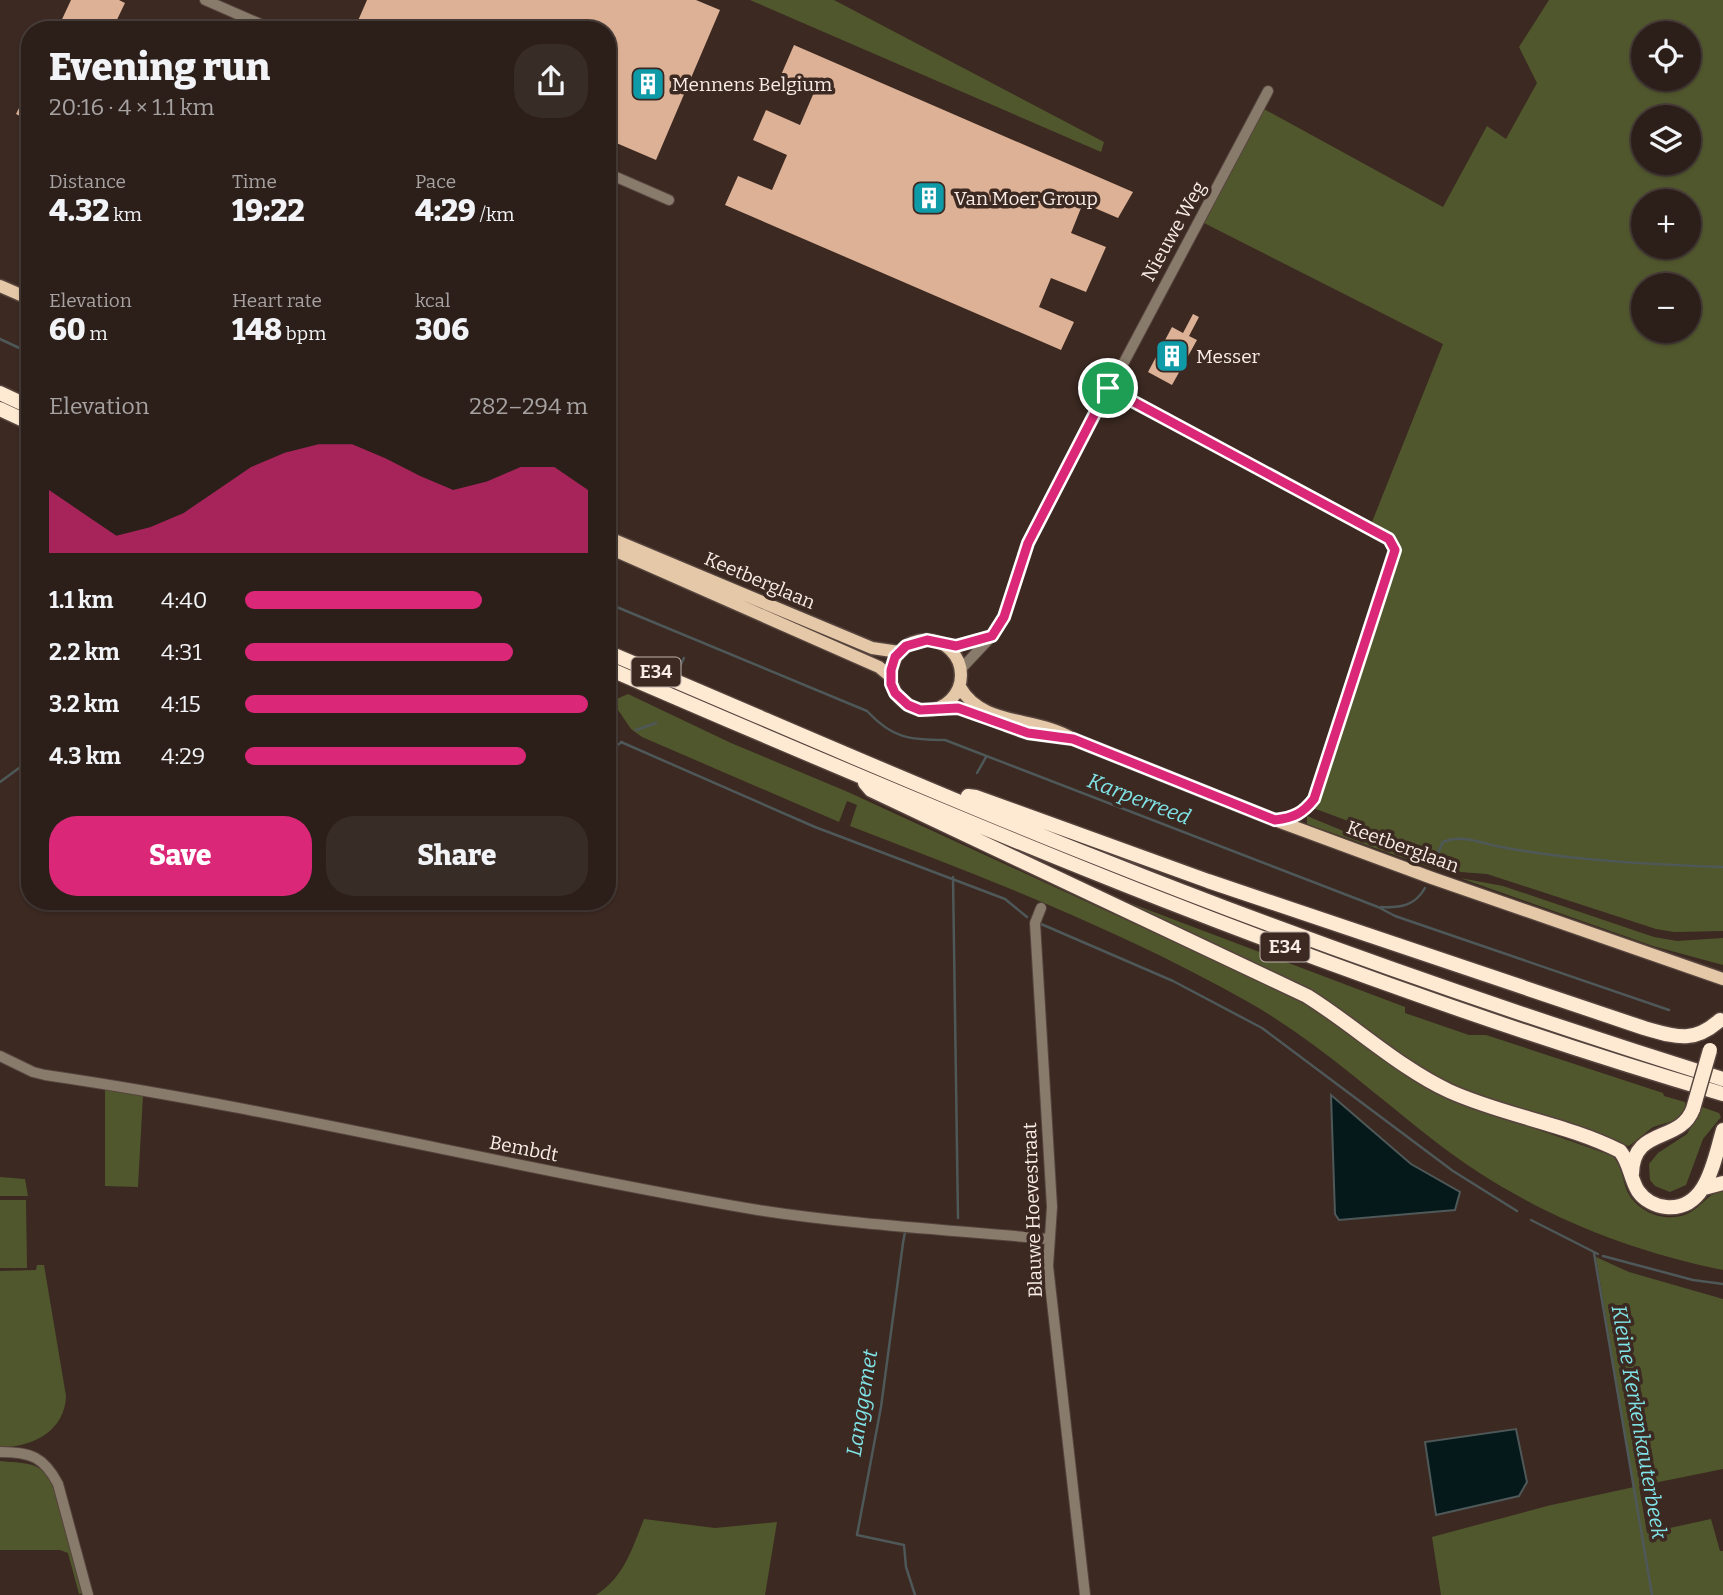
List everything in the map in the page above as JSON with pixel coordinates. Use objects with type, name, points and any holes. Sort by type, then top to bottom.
[{"type":"highway","points":[[0,393],[21,403]]},
{"type":"highway","points":[[0,409],[21,419]]},
{"type":"highway","name":"E34","points":[[616,656],[1096,858],[1358,958],[1573,1032],[1723,1079]]},
{"type":"highway","name":"E34","points":[[616,672],[1090,871],[1333,965],[1550,1041],[1723,1094]]},
{"type":"highway","points":[[857,774],[871,790],[1307,996],[1409,1068],[1440,1086],[1467,1098],[1620,1151],[1627,1159],[1638,1191],[1655,1205],[1668,1208],[1691,1202],[1704,1188],[1719,1163],[1722,1134]]},
{"type":"highway","points":[[949,795],[976,797],[1305,915],[1644,1028],[1685,1037],[1708,1030],[1721,1016]]},
{"type":"highway","points":[[1632,1175],[1634,1160],[1645,1142],[1686,1123],[1693,1109],[1721,1016]]},
{"type":"highway","points":[[1704,1188],[1723,1183]]},
{"type":"main road","points":[[0,278],[21,286]]},
{"type":"main road","points":[[0,286],[21,295]]},
{"type":"main road","name":"Keetberglaan","points":[[616,541],[872,648],[899,652]]},
{"type":"main road","name":"Keetberglaan","points":[[616,551],[767,615],[879,667],[891,677]]},
{"type":"main road","points":[[919,641],[933,641],[945,646],[955,656],[961,669],[960,687],[953,698],[941,707],[920,710],[908,705],[895,693],[891,677],[892,664],[899,652],[919,641]]},
{"type":"main road","name":"Keetberglaan","points":[[960,687],[967,699],[977,707],[1013,721],[1057,730],[1073,739],[1275,820],[1723,979]]},
{"type":"main road","name":"Keetberglaan","points":[[941,707],[967,711],[1028,733],[1073,739]]},
{"type":"street","points":[[205,0],[253,21]]},
{"type":"street","name":"Nieuwe Weg","points":[[961,669],[992,636],[1004,617],[1028,543],[1268,91]]},
{"type":"street","points":[[616,177],[669,200]]},
{"type":"street","points":[[1108,388],[1377,532],[1389,539],[1395,550],[1314,799],[1304,812],[1291,818],[1275,820]]},
{"type":"street","points":[[945,646],[956,646],[992,636]]},
{"type":"street","name":"Blauwe Hoevestraat","points":[[1041,908],[1035,923],[1052,1207],[1048,1266],[1085,1595]]},
{"type":"street","name":"Bembdt","points":[[0,1056],[33,1072],[46,1075],[181,1097],[489,1160],[761,1210],[1048,1239]]},
{"type":"street","points":[[0,1452],[26,1453],[47,1464],[58,1484],[88,1595]]},
{"type":"green space","points":[[750,0],[834,0],[1104,142],[1101,152]]},
{"type":"green space","points":[[1549,0],[1723,0],[1723,931],[1674,932],[1656,929],[1487,874],[1460,872],[1419,858],[1386,835],[1313,808],[1402,548],[1390,532],[1372,522],[1443,344],[1204,223],[1264,109],[1443,207],[1487,126],[1506,139],[1537,83],[1519,47]]},
{"type":"green space","points":[[628,694],[1283,992],[1333,1020],[1408,1077],[1439,1095],[1613,1156],[1632,1199],[1653,1214],[1670,1217],[1687,1214],[1713,1194],[1723,1190],[1723,1270],[1683,1261],[1607,1237],[1534,1205],[1465,1163],[1321,1051],[1250,1003],[1103,929],[1003,886],[850,826],[857,805],[847,801],[839,822],[642,737],[631,729],[616,707],[616,699]]},
{"type":"green space","points":[[1307,816],[1438,870],[1455,876],[1307,824]]},
{"type":"green space","points":[[1460,878],[1503,886],[1654,937],[1677,941],[1723,938],[1723,965],[1653,946]]},
{"type":"green space","points":[[1085,886],[1405,1007],[1405,1013],[1469,1035],[1486,1035],[1663,1093],[1664,1096],[1685,1102],[1686,1107],[1676,1120],[1653,1127],[1629,1146],[1524,1113],[1449,1084],[1402,1057],[1322,999]]},
{"type":"green space","points":[[105,1088],[143,1095],[138,1187],[105,1186]]},
{"type":"green space","points":[[1702,1107],[1719,1113],[1721,1117],[1703,1139],[1686,1185],[1670,1192],[1655,1186],[1650,1180],[1649,1164],[1658,1153],[1687,1134]]},
{"type":"green space","points":[[0,1177],[25,1179],[28,1196],[0,1196]]},
{"type":"green space","points":[[0,1200],[26,1200],[27,1268],[0,1268]]},
{"type":"green space","points":[[1596,1257],[1629,1272],[1723,1299],[1723,1469],[1639,1486],[1647,1533],[1711,1519],[1720,1551],[1723,1551],[1723,1595],[1441,1595],[1432,1537],[1547,1506],[1634,1487]]},
{"type":"green space","points":[[37,1265],[44,1265],[66,1396],[64,1408],[60,1419],[45,1435],[24,1444],[0,1447],[0,1271],[36,1270]]},
{"type":"green space","points":[[0,1461],[32,1465],[42,1470],[48,1478],[67,1527],[83,1593],[79,1594],[68,1553],[60,1550],[0,1550]]},
{"type":"green space","points":[[644,1519],[715,1528],[777,1522],[765,1595],[596,1595],[614,1580],[620,1571]]},
{"type":"shaded area","points":[[1331,1095],[1411,1164],[1460,1192],[1455,1210],[1339,1220],[1335,1214]]},
{"type":"shaded area","points":[[1516,1429],[1527,1482],[1519,1496],[1436,1515],[1425,1442]]},
{"type":"building","points":[[71,0],[119,0],[125,3],[116,21],[61,21]]},
{"type":"building","name":"Mennens Belgium","points":[[367,0],[696,0],[720,10],[656,160],[616,143],[616,21],[358,21]]},
{"type":"building","name":"Van Moer Group","points":[[794,45],[1133,192],[1118,218],[1083,203],[1071,233],[1106,247],[1086,292],[1051,278],[1039,307],[1074,322],[1061,350],[725,205],[738,176],[772,190],[787,155],[753,140],[766,110],[800,125],[815,90],[781,75]]},
{"type":"building","points":[[21,104],[21,116],[16,114]]},
{"type":"building","name":"Messer","points":[[1193,314],[1199,317],[1189,336],[1197,340],[1172,385],[1148,372],[1172,327],[1183,333]]},
{"type":"waterway","name":"Karperreed","points":[[0,339],[21,349]]},
{"type":"waterway","name":"Karperreed","points":[[616,607],[867,711],[885,727],[902,736],[945,740],[1378,907],[1395,916],[1669,1010]]},
{"type":"waterway","points":[[680,666],[684,658]]},
{"type":"waterway","points":[[636,730],[656,723]]},
{"type":"waterway","points":[[621,742],[815,827],[1005,899],[1027,917]]},
{"type":"waterway","points":[[616,746],[622,742]]},
{"type":"waterway","name":"Langgemet","points":[[977,773],[986,757]]},
{"type":"waterway","points":[[0,782],[21,767]]},
{"type":"waterway","points":[[1433,863],[1443,842],[1458,839],[1584,859],[1723,867]]},
{"type":"waterway","name":"Langgemet","points":[[953,877],[958,1218]]},
{"type":"waterway","points":[[1381,907],[1406,905],[1417,899],[1425,888]]},
{"type":"waterway","points":[[1041,924],[1173,981],[1262,1028],[1453,1171],[1517,1211]]},
{"type":"waterway","points":[[1531,1220],[1598,1254]]},
{"type":"waterway","name":"Langgemet","points":[[913,1232],[905,1232],[881,1407],[857,1535],[904,1545],[906,1567],[915,1595]]},
{"type":"waterway","name":"Kleine Kerkenkauterbeek","points":[[1594,1253],[1652,1595]]},
{"type":"waterway","points":[[1603,1256],[1693,1280],[1723,1284]]},
{"type":"place","name":"Mennens Belgium","points":[[648,84]]},
{"type":"place","name":"Van Moer Group","points":[[929,198]]},
{"type":"place","name":"Messer","points":[[1172,356]]},
{"type":"route","points":[[1108,388],[1389,539],[1395,550],[1314,799],[1304,812],[1291,818],[1275,820],[1073,739],[1028,733],[958,708],[913,708],[902,701],[893,689],[892,664],[906,646],[927,640],[945,646],[956,646],[992,636],[998,628],[1028,543],[1108,388]]}]
